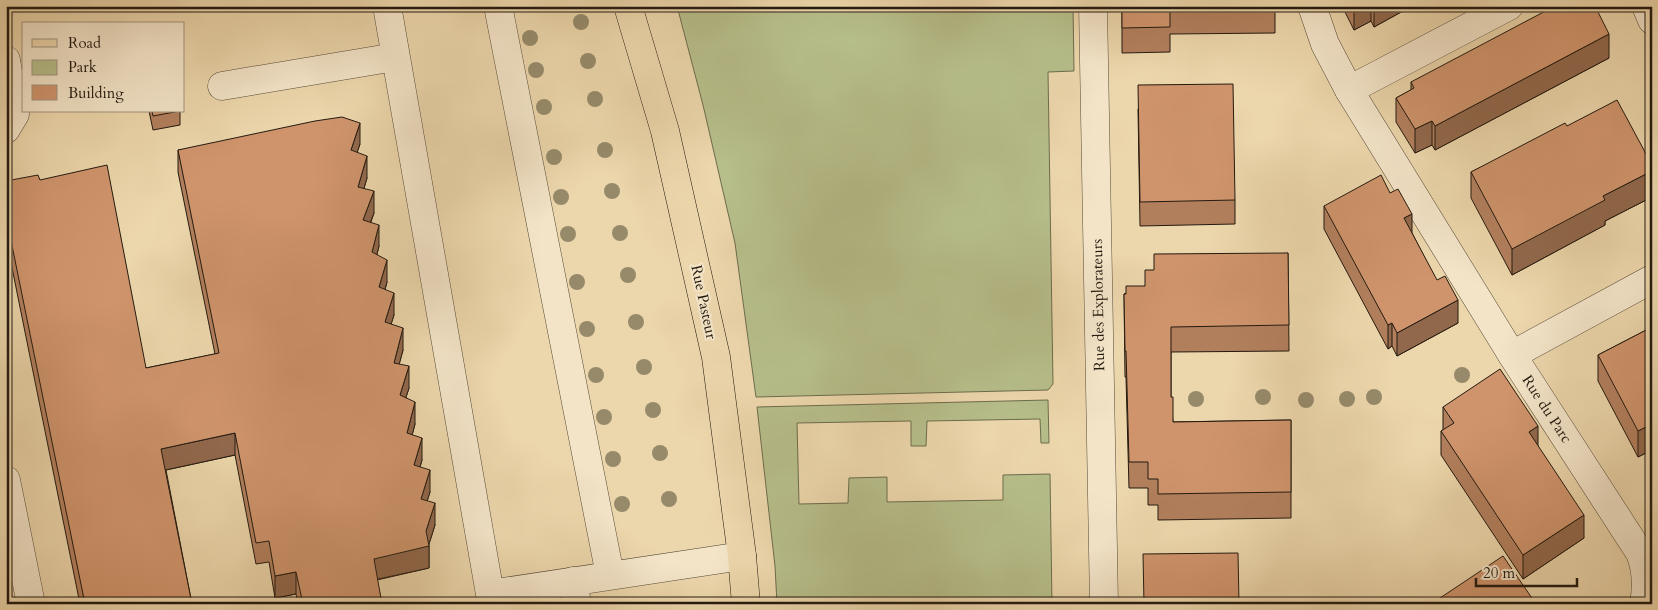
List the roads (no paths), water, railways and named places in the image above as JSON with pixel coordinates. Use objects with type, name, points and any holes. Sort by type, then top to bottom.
[{"type":"main road","name":"Rue Pasteur","points":[[628,6],[664,131],[716,357],[742,556],[746,604]]},
{"type":"street","points":[[387,6],[490,594],[575,592],[610,575],[742,556]]},
{"type":"street","points":[[498,6],[610,575]]},
{"type":"street","name":"Rue des Explorateurs","points":[[1093,6],[1104,604]]},
{"type":"street","points":[[1312,6],[1325,44],[1349,90],[1512,355],[1652,279]]},
{"type":"street","points":[[1349,90],[1509,6]]},
{"type":"street","points":[[1646,6],[1652,20]]},
{"type":"street","points":[[222,86],[395,58]]},
{"type":"street","points":[[6,60],[15,114],[6,129]]},
{"type":"street","name":"Rue du Parc","points":[[1512,355],[1640,553],[1646,577],[1644,604]]},
{"type":"street","points":[[6,480],[31,604]]}]
